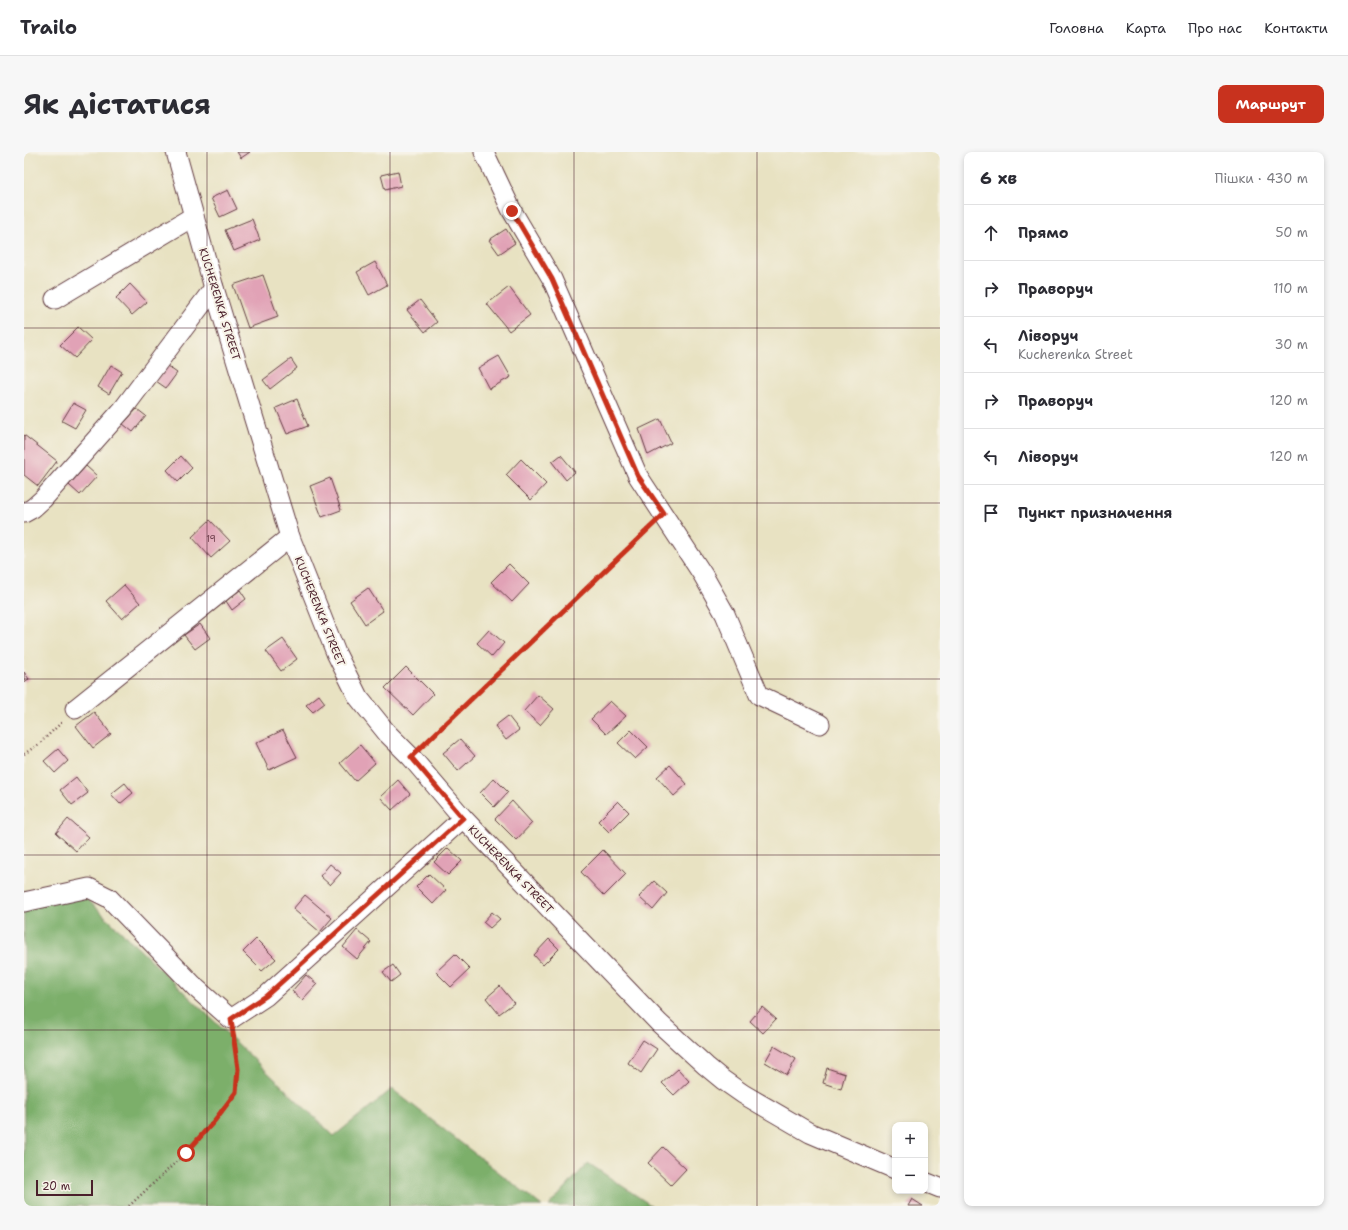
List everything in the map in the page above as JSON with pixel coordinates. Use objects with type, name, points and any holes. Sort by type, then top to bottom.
[{"type":"street","name":"KUCHERENKA STREET","points":[[176,152],[214,288],[290,537],[336,653],[358,697],[387,733],[411,757],[463,818],[659,1023],[723,1080],[772,1112],[810,1133],[892,1168]]},
{"type":"street","points":[[484,152],[512,211],[552,279],[638,476],[703,575],[725,614],[759,695],[820,724]]},
{"type":"street","points":[[55,299],[194,216]]},
{"type":"street","points":[[24,513],[33,508],[42,499],[123,409],[214,288]]},
{"type":"street","points":[[75,709],[290,537]]},
{"type":"street","points":[[24,902],[90,888],[109,898],[196,988],[231,1019],[266,996],[463,818]]},
{"type":"street","points":[[928,1183],[940,1188]]},
{"type":"path","points":[[411,757],[664,514]]},
{"type":"path","points":[[24,754],[39,744],[75,709]]},
{"type":"path","points":[[129,1206],[186,1153],[215,1120],[236,1092],[238,1069],[231,1019]]},
{"type":"green space","points":[[24,891],[87,899],[334,1136],[392,1089],[542,1206],[24,1206]]},
{"type":"green space","points":[[588,1163],[652,1206],[549,1206]]},
{"type":"building","points":[[237,152],[250,152],[241,158]]},
{"type":"building","points":[[398,171],[401,186],[385,190],[381,175]]},
{"type":"building","points":[[228,190],[237,209],[220,217],[211,198]]},
{"type":"building","points":[[252,219],[260,240],[234,251],[225,230]]},
{"type":"building","points":[[506,229],[515,243],[499,254],[489,240]]},
{"type":"building","points":[[375,262],[387,285],[369,295],[357,272]]},
{"type":"building","points":[[263,275],[278,317],[248,328],[233,285]]},
{"type":"building","points":[[130,284],[147,302],[132,315],[116,298]]},
{"type":"building","points":[[509,287],[530,315],[509,331],[487,304]]},
{"type":"building","points":[[420,300],[437,322],[425,332],[407,310]]},
{"type":"building","points":[[78,327],[92,340],[75,358],[60,345]]},
{"type":"building","points":[[499,356],[511,377],[489,389],[478,368]]},
{"type":"building","points":[[291,359],[297,368],[270,389],[263,380]]},
{"type":"building","points":[[111,365],[122,372],[109,394],[98,387]]},
{"type":"building","points":[[167,366],[177,373],[166,388],[156,381]]},
{"type":"building","points":[[297,399],[308,426],[287,434],[276,408]]},
{"type":"building","points":[[73,403],[86,410],[75,428],[62,421]]},
{"type":"building","points":[[137,409],[146,416],[133,432],[123,424]]},
{"type":"building","points":[[660,419],[671,443],[648,455],[639,429]]},
{"type":"building","points":[[24,435],[57,461],[38,486],[24,475]]},
{"type":"building","points":[[561,455],[575,472],[566,480],[552,462]]},
{"type":"building","points":[[181,456],[192,468],[178,482],[167,470]]},
{"type":"building","points":[[521,459],[546,484],[531,500],[506,475]]},
{"type":"building","points":[[86,466],[97,476],[80,495],[69,485]]},
{"type":"building","points":[[330,478],[341,510],[322,517],[310,486]]},
{"type":"building","points":[[210,520],[230,541],[211,558],[192,537]]},
{"type":"building","points":[[509,564],[529,584],[512,602],[491,582]]},
{"type":"building","points":[[124,585],[140,603],[122,619],[106,601]]},
{"type":"building","points":[[368,588],[383,611],[365,624],[350,601]]},
{"type":"building","points":[[240,590],[246,599],[232,610],[226,601]]},
{"type":"building","points":[[200,624],[210,638],[195,649],[184,635]]},
{"type":"building","points":[[489,630],[504,643],[492,657],[477,643]]},
{"type":"building","points":[[283,639],[297,659],[281,671],[266,651]]},
{"type":"building","points":[[406,667],[433,694],[413,715],[385,688]]},
{"type":"building","points":[[24,672],[29,679],[24,682]]},
{"type":"building","points":[[319,695],[325,703],[313,712],[306,705]]},
{"type":"building","points":[[538,695],[554,709],[540,725],[524,711]]},
{"type":"building","points":[[610,701],[626,716],[606,734],[591,719]]},
{"type":"building","points":[[94,712],[111,734],[93,748],[76,726]]},
{"type":"building","points":[[508,716],[519,730],[506,740],[495,726]]},
{"type":"building","points":[[283,730],[297,757],[269,770],[256,743]]},
{"type":"building","points":[[631,730],[648,747],[635,759],[618,743]]},
{"type":"building","points":[[460,739],[475,756],[458,771],[443,753]]},
{"type":"building","points":[[360,745],[375,763],[355,781],[340,763]]},
{"type":"building","points":[[58,749],[68,761],[55,773],[44,761]]},
{"type":"building","points":[[670,765],[687,784],[674,796],[657,777]]},
{"type":"building","points":[[76,777],[88,793],[72,805],[60,790]]},
{"type":"building","points":[[494,778],[508,792],[494,807],[480,793]]},
{"type":"building","points":[[398,780],[410,794],[392,810],[380,797]]},
{"type":"building","points":[[125,783],[133,793],[120,804],[111,794]]},
{"type":"building","points":[[512,801],[532,823],[516,840],[495,819]]},
{"type":"building","points":[[618,801],[629,812],[609,832],[598,821]]},
{"type":"building","points":[[68,819],[89,837],[76,851],[56,833]]},
{"type":"building","points":[[448,848],[462,861],[448,875],[434,862]]},
{"type":"building","points":[[603,850],[626,874],[604,896],[581,872]]},
{"type":"building","points":[[330,864],[341,873],[330,885],[320,876]]},
{"type":"building","points":[[429,874],[446,890],[433,904],[416,887]]},
{"type":"building","points":[[654,881],[667,893],[653,910],[639,897]]},
{"type":"building","points":[[305,895],[332,918],[320,932],[293,909]]},
{"type":"building","points":[[492,912],[500,919],[490,928],[483,922]]},
{"type":"building","points":[[357,930],[371,942],[357,959],[343,947]]},
{"type":"building","points":[[256,939],[276,959],[262,971],[243,952]]},
{"type":"building","points":[[549,939],[559,949],[543,965],[534,955]]},
{"type":"building","points":[[455,954],[470,969],[451,987],[436,972]]},
{"type":"building","points":[[393,965],[400,975],[391,982],[383,972]]},
{"type":"building","points":[[306,975],[317,984],[302,1000],[292,991]]},
{"type":"building","points":[[500,986],[514,1003],[499,1014],[486,998]]},
{"type":"building","points":[[762,1007],[776,1019],[763,1033],[750,1021]]},
{"type":"building","points":[[643,1040],[657,1049],[641,1073],[628,1063]]},
{"type":"building","points":[[774,1046],[796,1059],[787,1075],[765,1062]]},
{"type":"building","points":[[827,1068],[845,1074],[841,1089],[823,1083]]},
{"type":"building","points":[[678,1069],[689,1081],[674,1095],[662,1083]]},
{"type":"building","points":[[663,1147],[686,1169],[671,1185],[648,1163]]},
{"type":"building","points":[[912,1199],[923,1206],[908,1206]]},
{"type":"route","points":[[186,1153],[215,1120],[236,1092],[238,1069],[231,1019],[266,996],[463,818],[411,757],[664,514],[638,476],[552,279],[512,211]]}]
